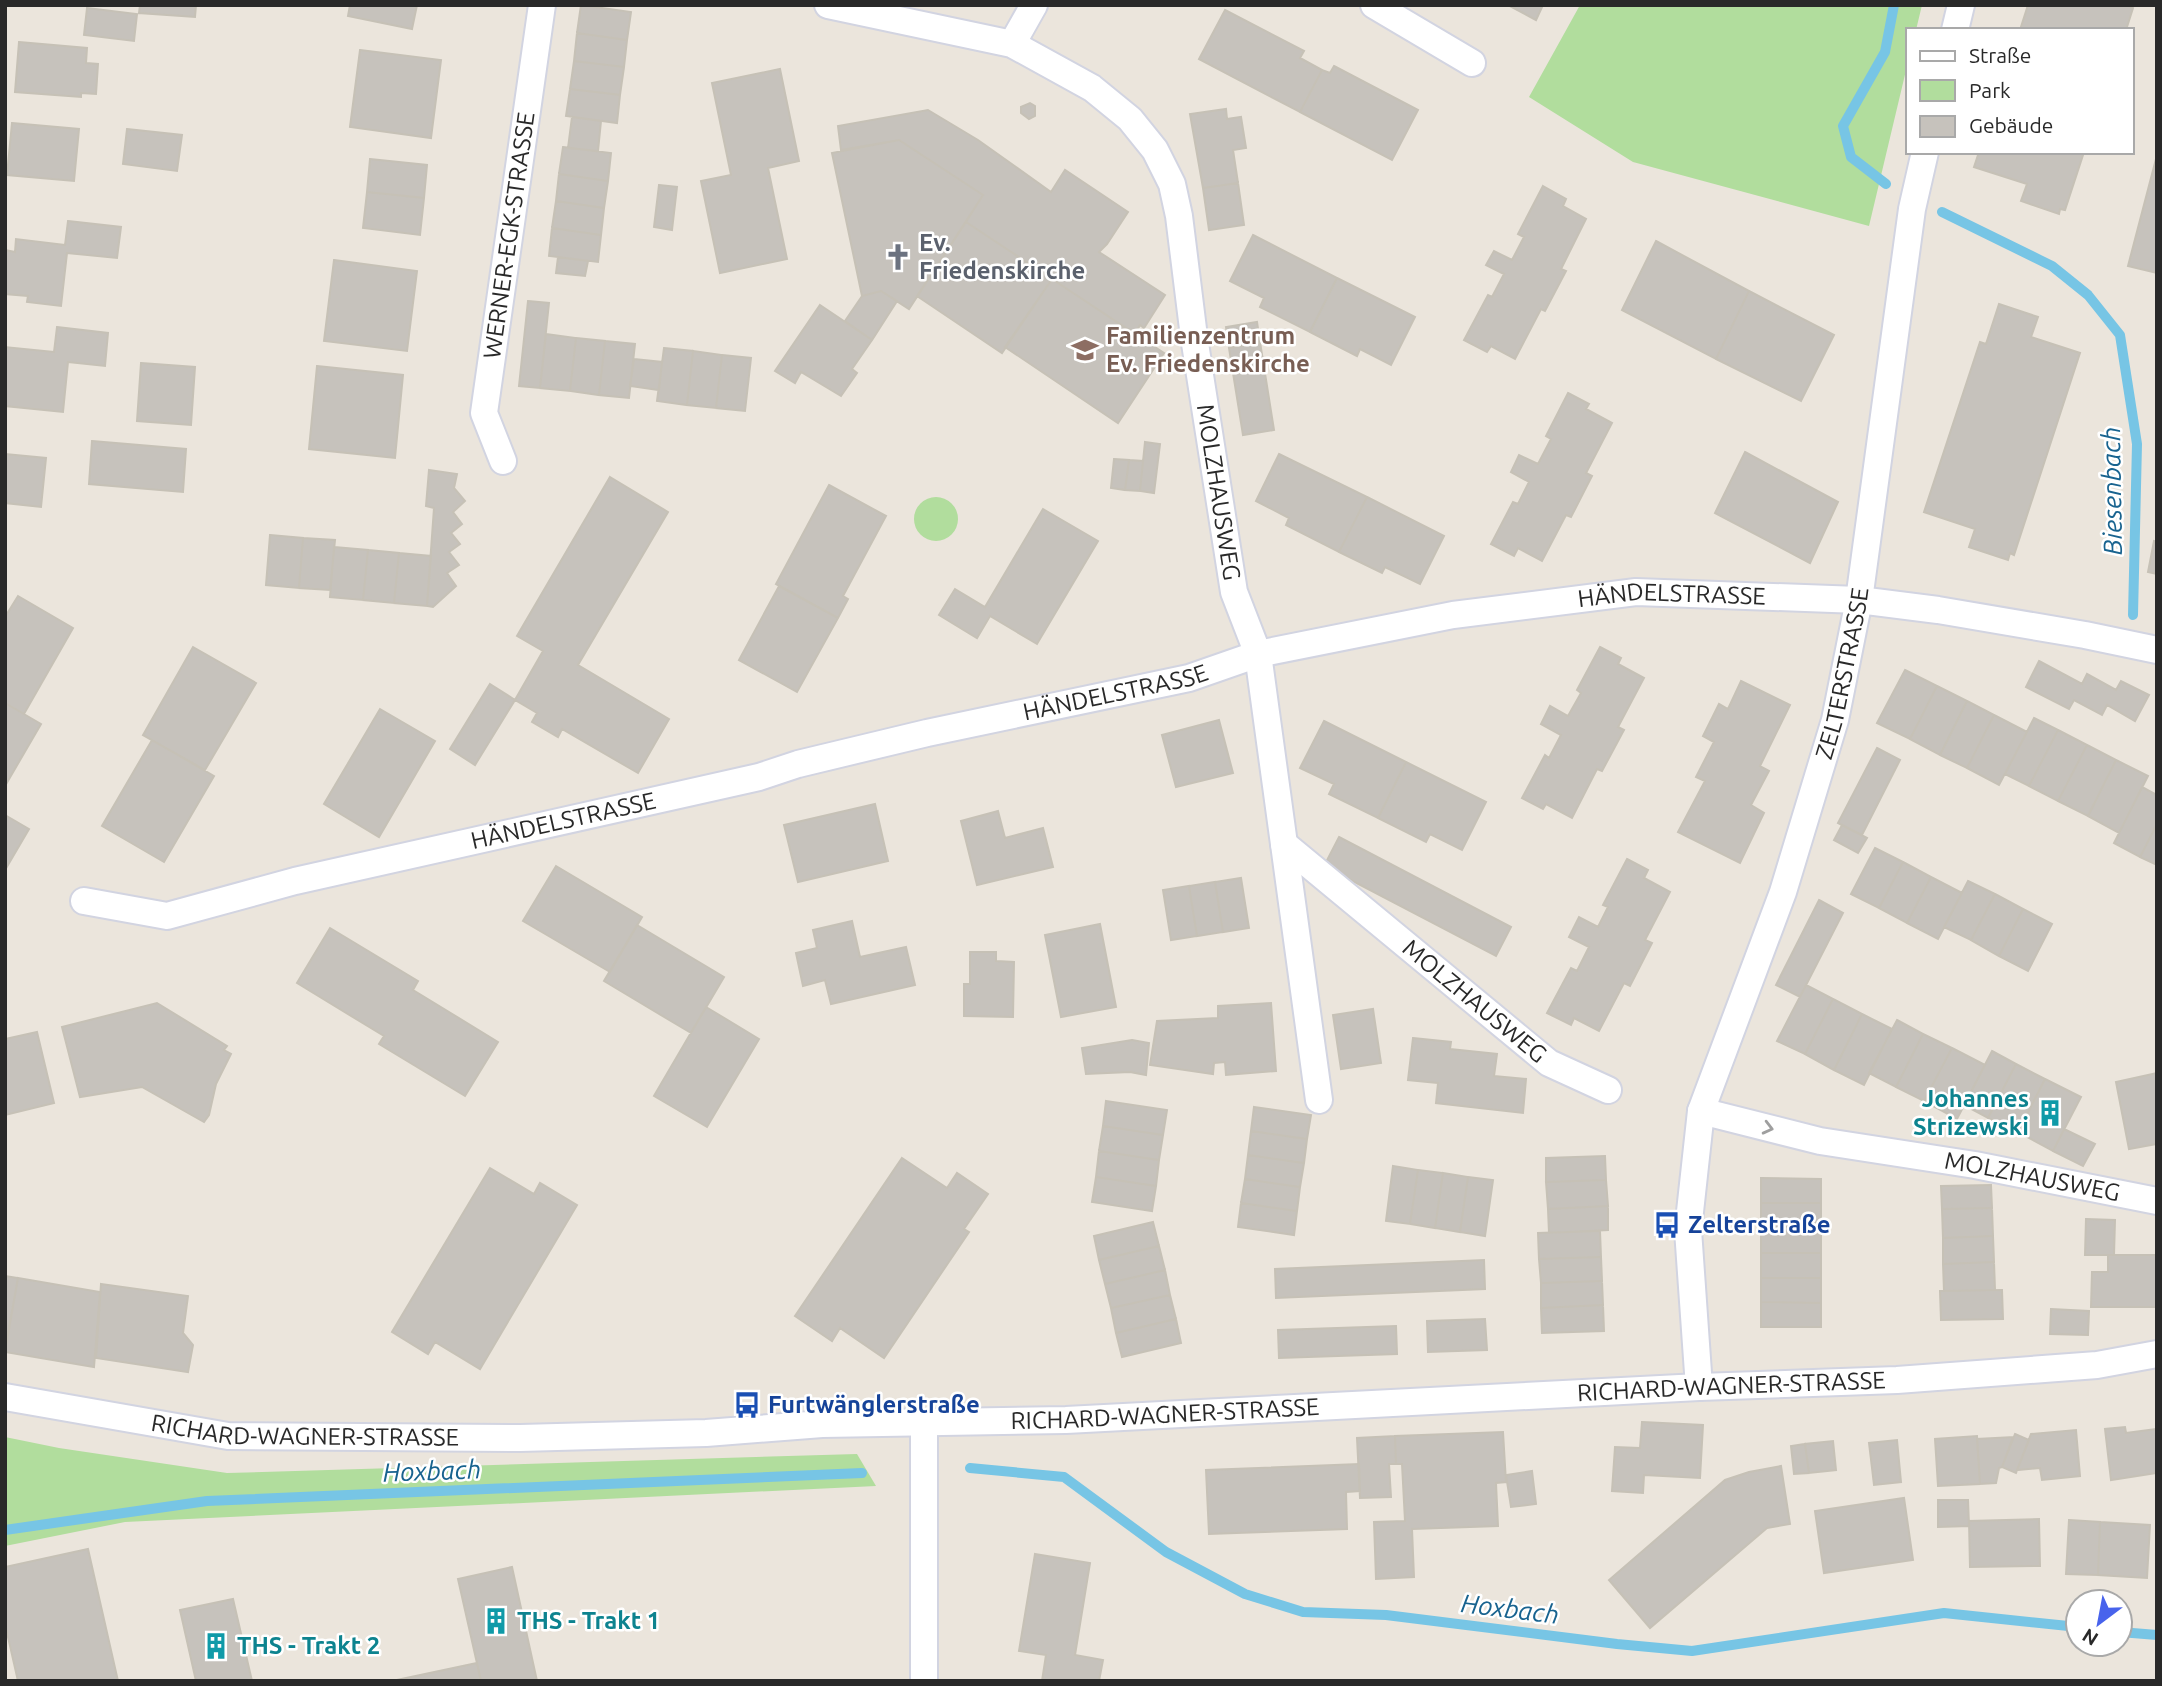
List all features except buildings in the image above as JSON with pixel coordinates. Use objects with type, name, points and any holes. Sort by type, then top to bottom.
[{"type":"street","name":"WERNER-EGK-STRASSE","points":[[503,461],[484,413],[542,5]]},
{"type":"street","name":"MOLZHAUSWEG","points":[[828,5],[1012,44],[1092,88],[1130,119],[1155,150],[1172,184],[1179,216],[1194,337],[1234,592],[1258,654],[1319,1100]]},
{"type":"street","points":[[1012,44],[1034,5]]},
{"type":"street","points":[[1374,5],[1472,63]]},
{"type":"street","points":[[1956,28],[1962,5]]},
{"type":"street","name":"ZELTERSTRASSE","points":[[1699,1387],[1688,1230],[1702,1111],[1783,892],[1835,720],[1860,600],[1912,209],[1925,154]]},
{"type":"street","name":"HÄNDELSTRASSE","points":[[84,901],[167,916],[295,881],[759,777],[798,764],[927,733],[1189,678],[1258,654],[1453,615],[1636,592],[1860,600],[1938,610],[2157,650]]},
{"type":"street","name":"MOLZHAUSWEG","points":[[1284,844],[1549,1063],[1608,1090]]},
{"type":"street","name":"MOLZHAUSWEG","points":[[1702,1111],[1820,1141],[1975,1164],[2157,1202]]},
{"type":"street","name":"RICHARD-WAGNER-STRASSE","points":[[5,1397],[228,1436],[520,1438],[706,1433],[822,1424],[1066,1420],[1924,1378],[2096,1365],[2157,1354]]},
{"type":"street","points":[[924,1423],[925,1681]]},
{"type":"green space","points":[[1580,5],[1922,5],[1916,28],[1906,28],[1906,70],[1869,226],[1633,162],[1529,97]]},
{"type":"green space","points":[[936,497],[952,503],[958,519],[952,535],[936,541],[920,535],[914,519],[920,503]]},
{"type":"green space","points":[[5,1437],[59,1448],[227,1473],[857,1454],[876,1486],[125,1522],[5,1546]]},
{"type":"waterway","name":"Biesenbach","points":[[1886,184],[1851,157],[1843,126],[1885,52],[1894,5]]},
{"type":"waterway","name":"Biesenbach","points":[[1942,212],[2052,266],[2088,295],[2120,335],[2137,444],[2133,615]]},
{"type":"waterway","name":"Hoxbach","points":[[970,1468],[1064,1477],[1166,1552],[1245,1594],[1303,1612],[1386,1615],[1692,1651],[1944,1613],[2064,1626]]},
{"type":"waterway","name":"Hoxbach","points":[[5,1530],[207,1501],[862,1473]]},
{"type":"waterway","name":"Hoxbach","points":[[2134,1633],[2157,1635]]},
{"type":"place","name":"Ev. Friedenskirche","points":[[898,257]]},
{"type":"place","name":"Familienzentrum Ev. Friedenskirche","points":[[1085,350]]},
{"type":"place","name":"Johannes Strizewski","points":[[2050,1113]]},
{"type":"place","name":"Zelterstraße","points":[[1667,1225]]},
{"type":"place","name":"Furtwänglerstraße","points":[[747,1405]]},
{"type":"place","name":"THS - Trakt 1","points":[[496,1621]]},
{"type":"place","name":"THS - Trakt 2","points":[[216,1646]]}]
